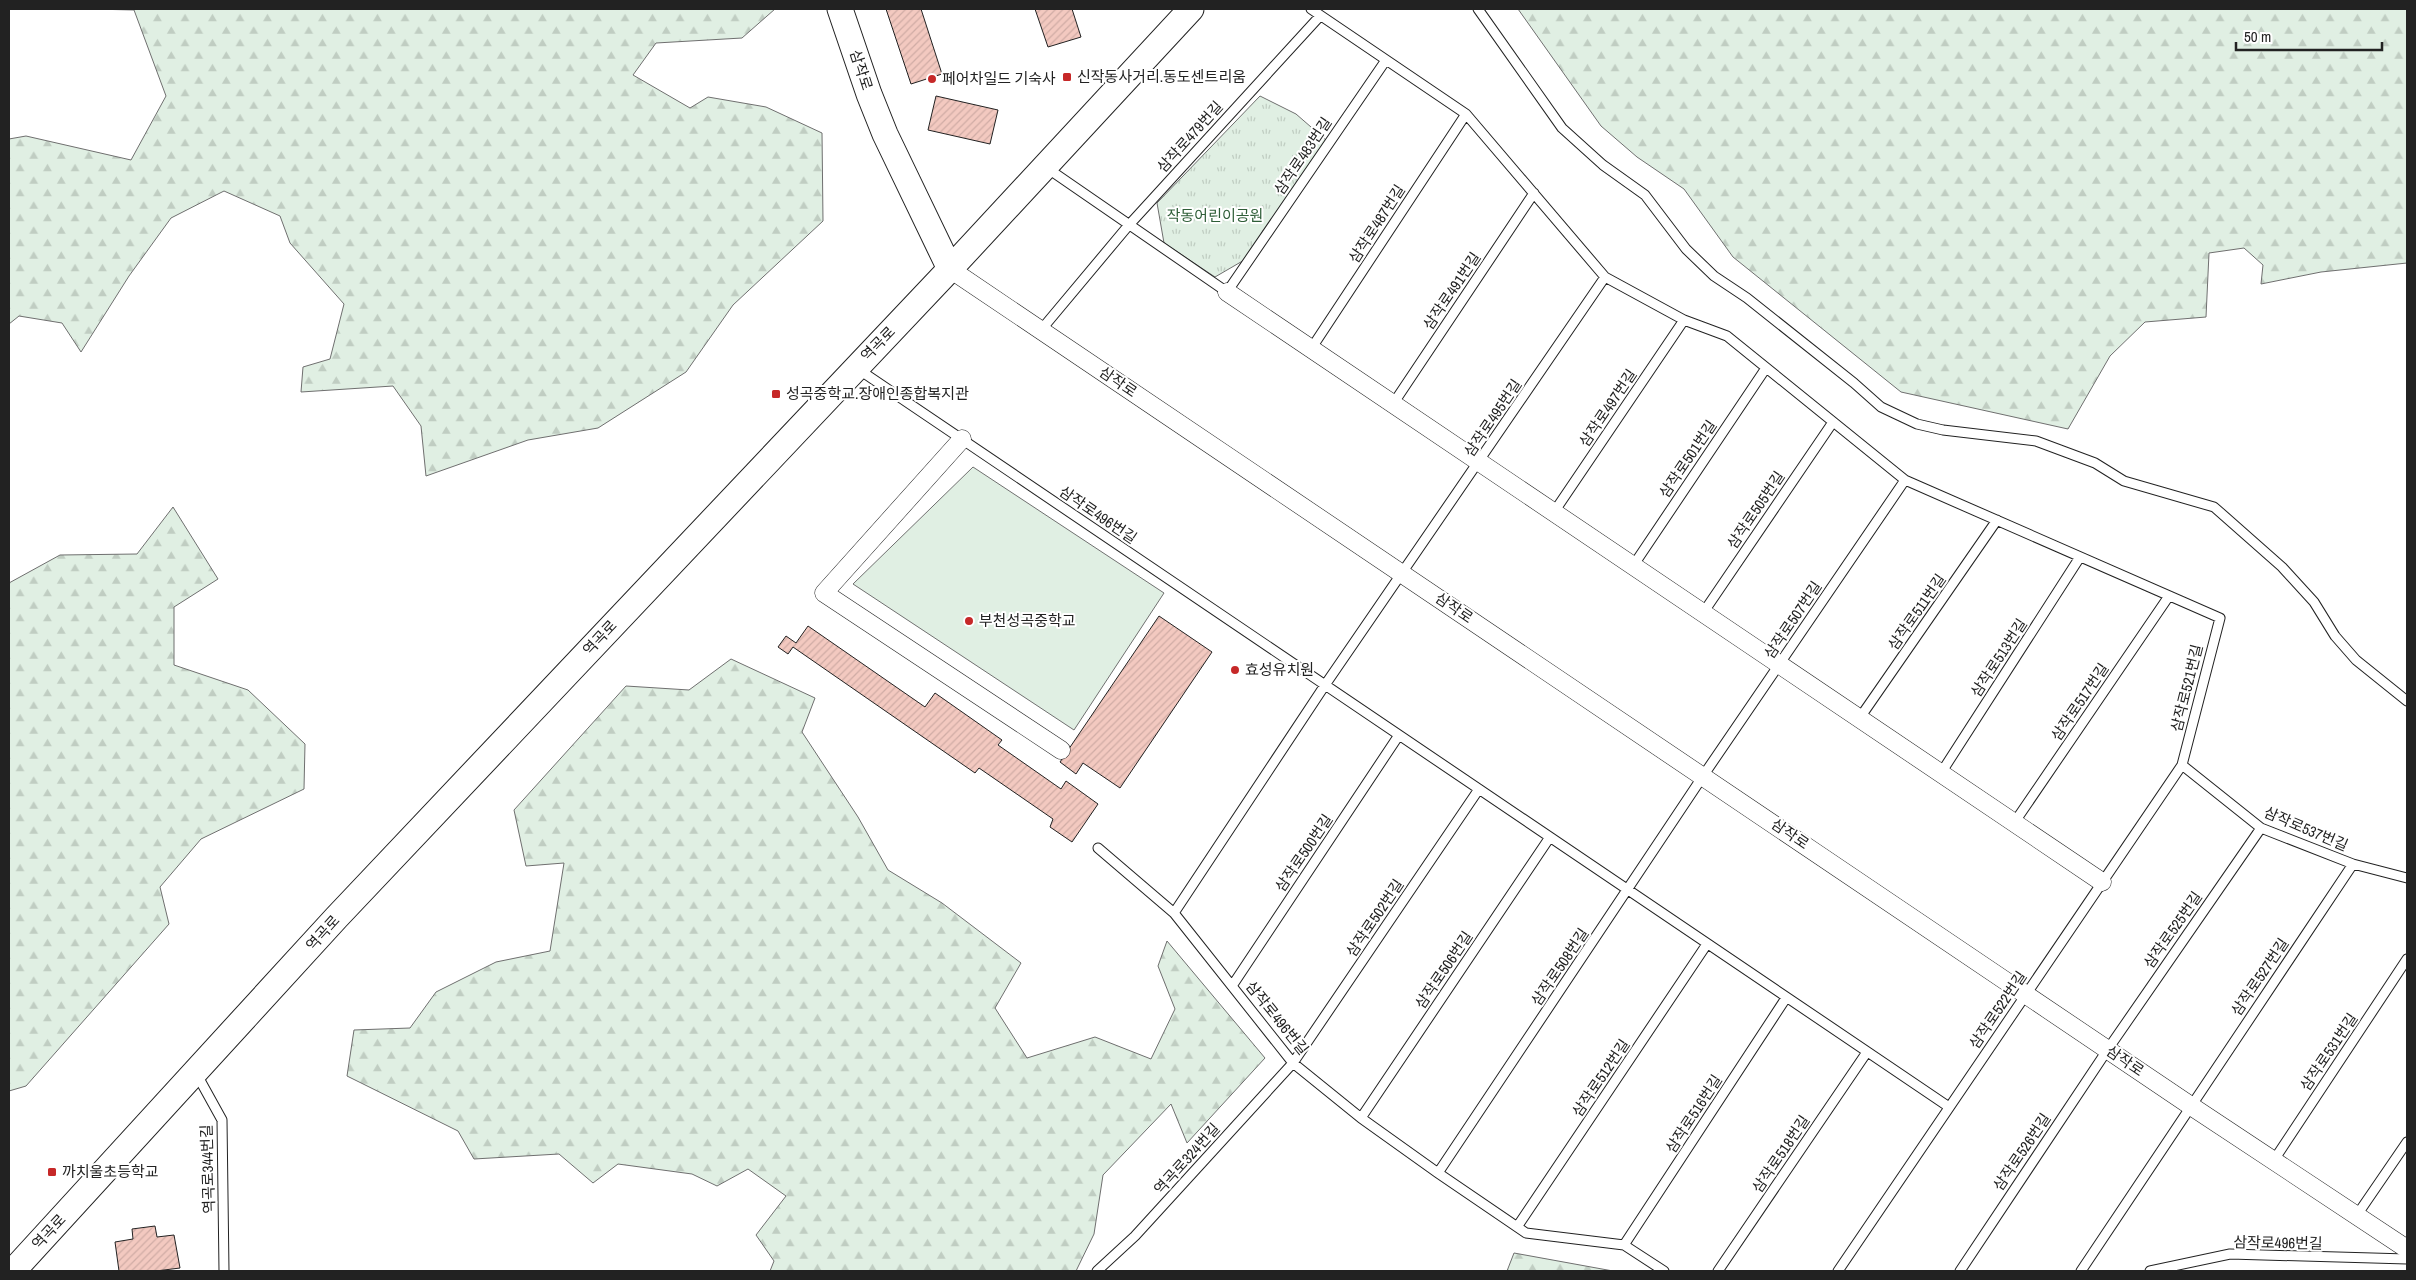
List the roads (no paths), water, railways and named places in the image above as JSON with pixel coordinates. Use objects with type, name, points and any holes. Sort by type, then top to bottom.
[{"type":"street","name":"삼작로","points":[[840,9],[868,94],[885,134],[950,269],[2027,993],[2191,1106],[2407,1249]]},
{"type":"street","name":"역곡로","points":[[13,1271],[336,918],[950,269],[1191,9]]},
{"type":"street","points":[[1227,292],[2102,882]]},
{"type":"street","points":[[962,439],[824,593],[1061,750]]},
{"type":"lane","points":[[1311,9],[1466,114],[1605,277],[1684,320],[1727,336],[1904,480],[2169,596]]},
{"type":"lane","points":[[1478,9],[1562,128],[1602,165],[1644,195],[1686,249],[1714,276],[1747,298],[1854,383],[1880,407],[1917,424],[1943,430],[2036,442],[2095,463],[2124,481],[2214,507],[2282,567],[2314,602],[2335,636],[2356,660],[2407,701]]},
{"type":"lane","name":"삼작로479번길","points":[[1041,330],[1128,226],[1320,16]]},
{"type":"lane","name":"삼작로483번길","points":[[1227,292],[1386,60]]},
{"type":"lane","name":"삼작로487번길","points":[[1311,349],[1466,114]]},
{"type":"lane","points":[[1044,166],[1128,226],[1227,292]]},
{"type":"lane","name":"삼작로491번길","points":[[1393,404],[1534,193]]},
{"type":"lane","name":"삼작로495번길","points":[[1403,574],[1605,277]]},
{"type":"lane","name":"삼작로497번길","points":[[1554,512],[1684,320]]},
{"type":"lane","name":"삼작로496번길","points":[[856,367],[1786,998],[1950,1107]]},
{"type":"lane","name":"삼작로501번길","points":[[1633,566],[1766,368]]},
{"type":"lane","name":"삼작로505번길","points":[[1703,613],[1833,422]]},
{"type":"lane","name":"삼작로507번길","points":[[1703,776],[1904,480]]},
{"type":"lane","name":"삼작로511번길","points":[[1860,719],[1996,520]]},
{"type":"lane","name":"삼작로513번길","points":[[1941,774],[2080,557]]},
{"type":"lane","points":[[1174,913],[1325,685],[1403,574]]},
{"type":"lane","name":"삼작로521번길","points":[[2169,596],[2220,618],[2182,765]]},
{"type":"lane","name":"삼작로517번길","points":[[2014,823],[2169,596]]},
{"type":"lane","name":"삼작로500번길","points":[[1232,986],[1400,735]]},
{"type":"lane","name":"삼작로537번길","points":[[2182,765],[2261,828],[2353,864],[2407,878]]},
{"type":"lane","name":"삼작로522번길","points":[[1838,1271],[2182,765]]},
{"type":"lane","name":"삼작로508번길","points":[[1438,1173],[1629,890],[1703,776]]},
{"type":"lane","name":"삼작로502번길","points":[[1293,1062],[1479,789]]},
{"type":"lane","name":"삼작로525번길","points":[[2108,1049],[2261,828]]},
{"type":"lane","name":"삼작로506번길","points":[[1361,1118],[1550,837]]},
{"type":"lane","name":"삼작로496번길","points":[[1098,848],[1174,913],[1293,1062],[1361,1118],[1526,1232],[1624,1245],[1664,1271]]},
{"type":"lane","name":"삼작로527번길","points":[[2191,1106],[2353,864]]},
{"type":"lane","name":"삼작로512번길","points":[[1517,1226],[1707,944]]},
{"type":"lane","name":"삼작로531번길","points":[[2274,1160],[2407,959]]},
{"type":"lane","name":"삼작로516번길","points":[[1624,1245],[1786,998]]},
{"type":"lane","name":"삼작로526번길","points":[[1960,1271],[2108,1049]]},
{"type":"lane","name":"삼작로518번길","points":[[1718,1271],[1867,1052]]},
{"type":"lane","name":"역곡로324번길","points":[[1097,1271],[1135,1236],[1293,1062]]},
{"type":"lane","name":"역곡로344번길","points":[[196,1072],[222,1120],[224,1271]]},
{"type":"lane","points":[[2081,1271],[2191,1106]]},
{"type":"lane","points":[[2357,1215],[2407,1142]]},
{"type":"lane","name":"삼작로496번길","points":[[2150,1271],[2230,1254],[2407,1259]]},
{"type":"place","name":"신작동사거리.동도센트리움","points":[[1067,77]]},
{"type":"place","name":"페어차일드 기숙사","points":[[932,79]]},
{"type":"place","name":"성곡중학교.장애인종합복지관","points":[[776,394]]},
{"type":"place","name":"부천성곡중학교","points":[[969,621]]},
{"type":"place","name":"효성유치원","points":[[1235,670]]},
{"type":"place","name":"까치울초등학교","points":[[52,1172]]},
{"type":"park label","name":"작동어린이공원","points":[[1215,216]]}]
